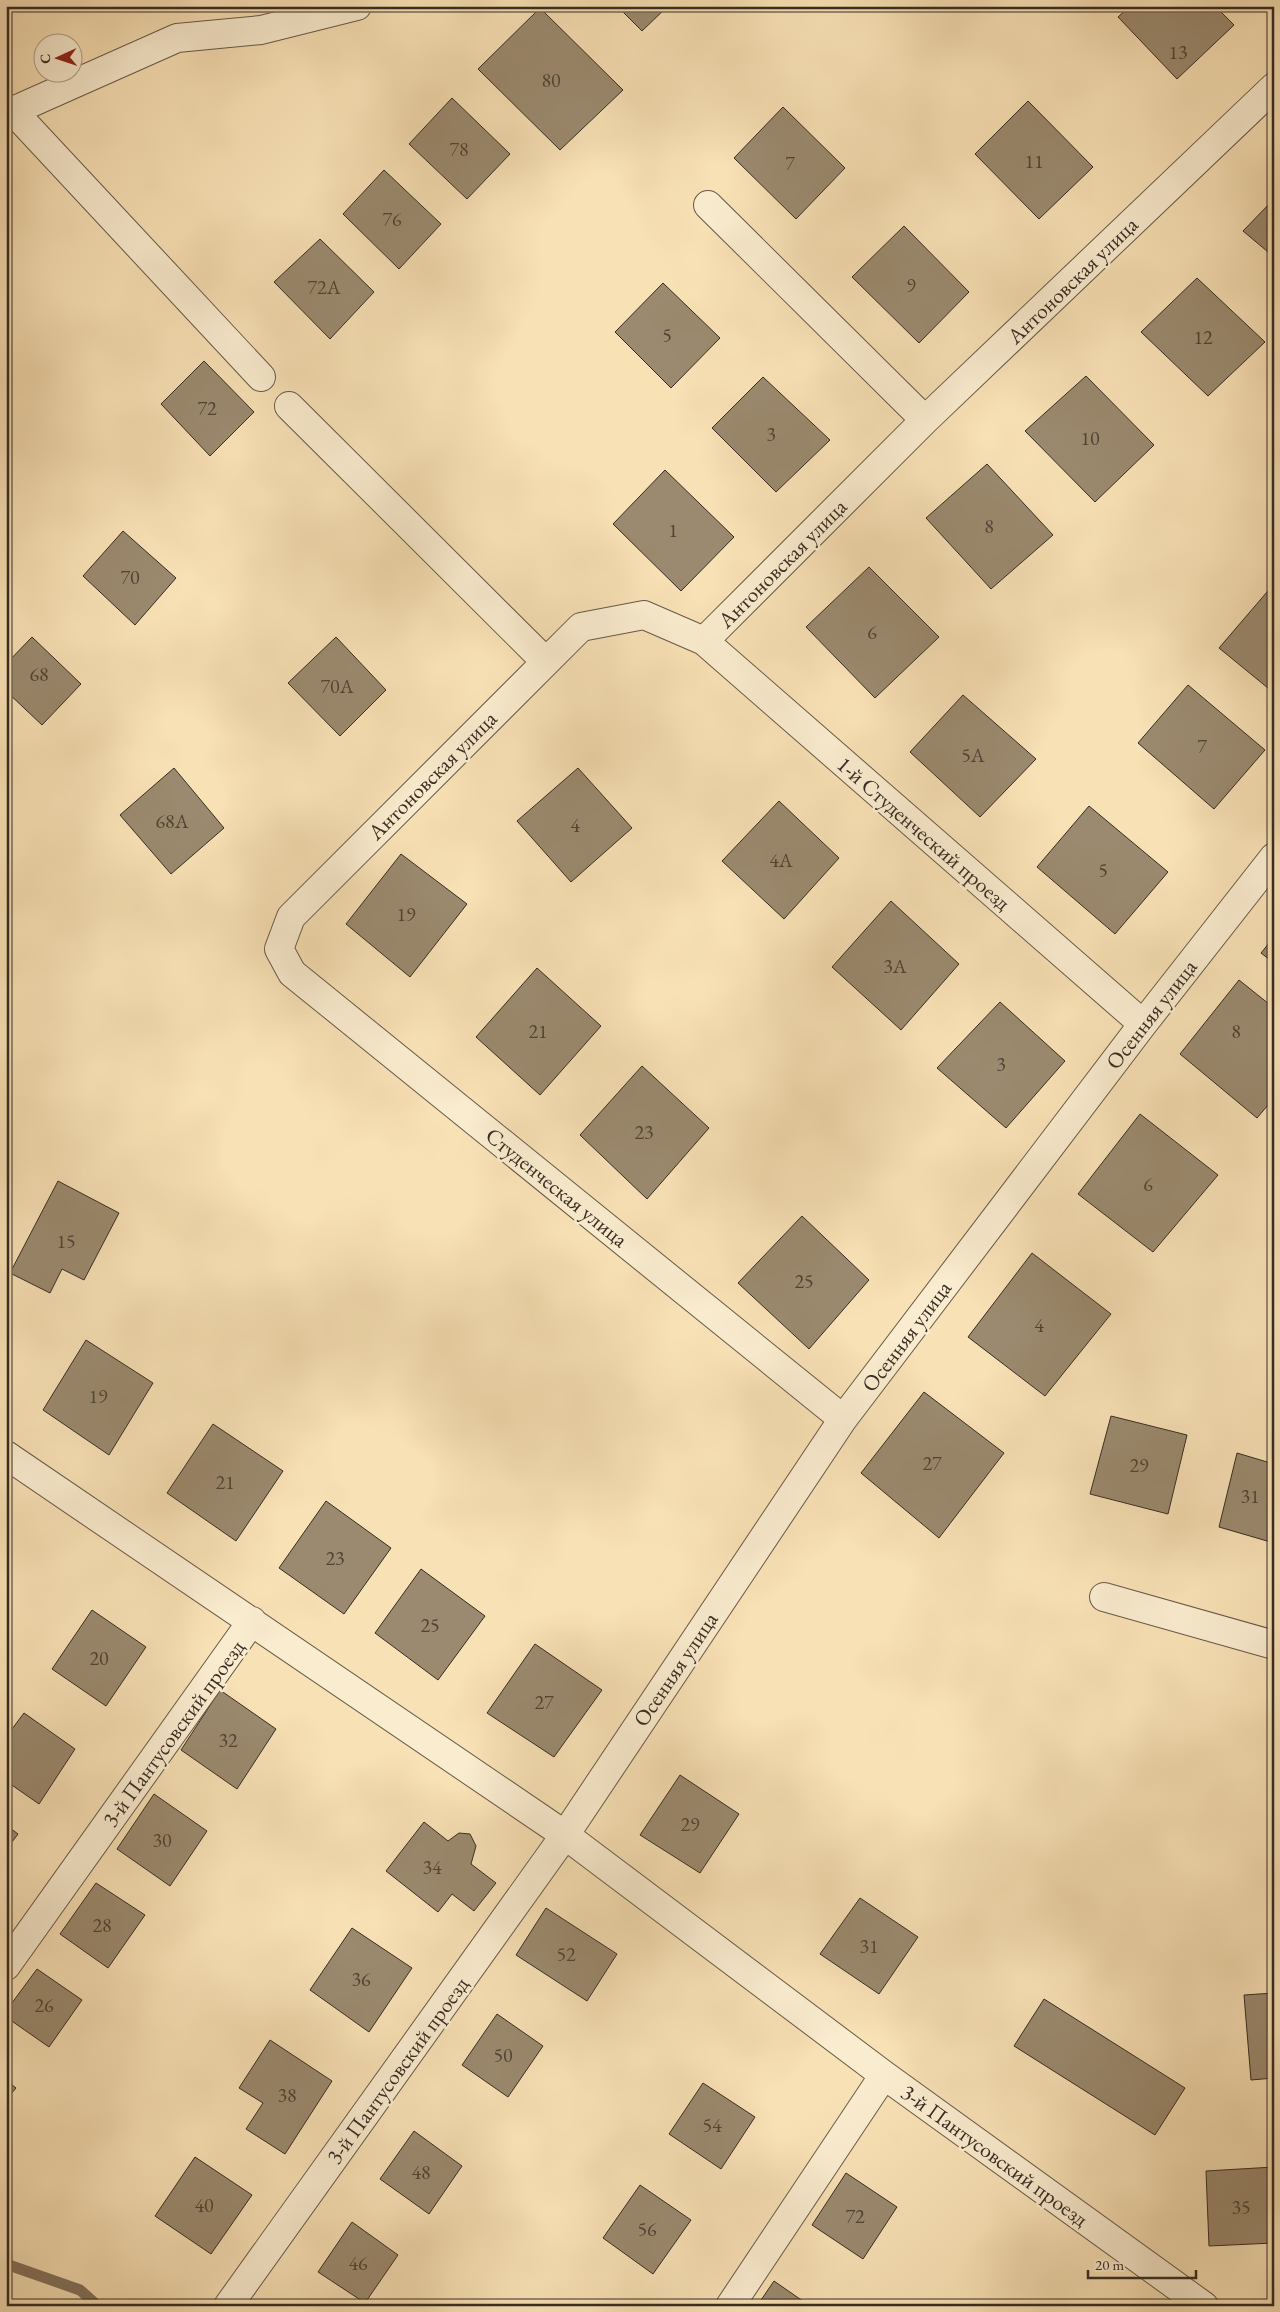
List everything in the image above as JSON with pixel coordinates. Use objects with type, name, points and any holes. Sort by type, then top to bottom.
[{"type":"street","points":[[261,377],[9,112],[177,38],[261,30],[357,6]]},
{"type":"street","name":"Антоновская улица","points":[[279,949],[291,917],[581,627],[644,615],[704,642],[925,420],[1274,87]]},
{"type":"street","points":[[708,205],[925,420]]},
{"type":"street","points":[[289,406],[545,661]]},
{"type":"street","name":"1-й Студенческий проезд","points":[[704,642],[1144,1024]]},
{"type":"street","name":"Осенняя улица","points":[[565,1835],[843,1419],[1144,1024],[1274,857]]},
{"type":"street","name":"Студенческая улица","points":[[279,949],[292,974],[843,1419]]},
{"type":"street","name":"3-й Пантусовский проезд","points":[[6,1455],[565,1835],[884,2075],[1204,2306]]},
{"type":"street","points":[[1104,1597],[1274,1645]]},
{"type":"street","name":"3-й Пантусовский проезд","points":[[6,1966],[252,1621]]},
{"type":"street","name":"3-й Пантусовский проезд","points":[[228,2306],[565,1835]]},
{"type":"street","name":"3-й Пантусовский проезд","points":[[730,2306],[884,2075]]},
{"type":"building","points":[[617,6],[668,6],[642,31]]},
{"type":"building","points":[[1130,6],[1215,6],[1234,25],[1177,79],[1118,17]]},
{"type":"building","points":[[540,8],[623,90],[560,150],[478,69]]},
{"type":"building","points":[[452,98],[510,154],[467,199],[409,144]]},
{"type":"building","points":[[1028,101],[1093,167],[1039,219],[975,154]]},
{"type":"building","points":[[783,107],[845,168],[796,219],[734,158]]},
{"type":"building","points":[[384,170],[441,224],[399,269],[343,214]]},
{"type":"building","points":[[1274,199],[1274,257],[1243,231]]},
{"type":"building","points":[[904,226],[969,292],[919,343],[852,277]]},
{"type":"building","points":[[320,239],[374,292],[330,339],[274,282]]},
{"type":"building","points":[[1197,278],[1265,342],[1208,396],[1141,332]]},
{"type":"building","points":[[663,283],[720,338],[671,388],[615,332]]},
{"type":"building","points":[[204,361],[254,412],[210,456],[161,404]]},
{"type":"building","points":[[1086,376],[1154,445],[1095,502],[1025,431]]},
{"type":"building","points":[[763,377],[830,440],[776,492],[712,428]]},
{"type":"building","points":[[987,464],[1053,535],[991,589],[926,518]]},
{"type":"building","points":[[665,470],[734,537],[681,591],[613,524]]},
{"type":"building","points":[[123,531],[176,578],[135,625],[83,576]]},
{"type":"building","points":[[869,567],[939,637],[875,698],[806,627]]},
{"type":"building","points":[[1274,586],[1274,693],[1219,648]]},
{"type":"building","points":[[32,637],[81,684],[42,725],[6,691],[6,664]]},
{"type":"building","points":[[336,637],[386,690],[340,736],[288,683]]},
{"type":"building","points":[[1188,685],[1265,750],[1214,809],[1138,743]]},
{"type":"building","points":[[963,695],[1036,759],[980,817],[910,752]]},
{"type":"building","points":[[174,768],[224,828],[171,874],[120,815]]},
{"type":"building","points":[[578,768],[632,828],[571,882],[517,821]]},
{"type":"building","points":[[779,801],[839,858],[784,919],[722,861]]},
{"type":"building","points":[[1089,806],[1168,872],[1115,934],[1037,867]]},
{"type":"building","points":[[401,854],[467,904],[410,977],[346,924]]},
{"type":"building","points":[[891,901],[959,964],[901,1030],[832,967]]},
{"type":"building","points":[[1274,937],[1274,963],[1261,953]]},
{"type":"building","points":[[537,968],[601,1026],[540,1095],[476,1037]]},
{"type":"building","points":[[1239,980],[1274,1008],[1274,1098],[1257,1118],[1180,1054]]},
{"type":"building","points":[[1000,1002],[1065,1061],[1006,1128],[937,1068]]},
{"type":"building","points":[[642,1066],[709,1128],[647,1199],[580,1135]]},
{"type":"building","points":[[1140,1114],[1218,1175],[1153,1252],[1078,1194]]},
{"type":"building","points":[[58,1181],[119,1213],[84,1280],[62,1269],[50,1293],[10,1273]]},
{"type":"building","points":[[802,1216],[869,1280],[809,1349],[738,1283]]},
{"type":"building","points":[[1032,1253],[1111,1314],[1045,1396],[968,1337]]},
{"type":"building","points":[[86,1340],[153,1383],[109,1455],[43,1410]]},
{"type":"building","points":[[924,1392],[1004,1453],[939,1538],[861,1473]]},
{"type":"building","points":[[1111,1416],[1187,1435],[1168,1514],[1090,1494]]},
{"type":"building","points":[[213,1424],[283,1471],[236,1541],[167,1493]]},
{"type":"building","points":[[1237,1453],[1274,1464],[1274,1543],[1219,1527]]},
{"type":"building","points":[[326,1501],[391,1548],[344,1614],[279,1568]]},
{"type":"building","points":[[421,1569],[485,1616],[438,1680],[375,1633]]},
{"type":"building","points":[[92,1610],[146,1647],[106,1706],[52,1669]]},
{"type":"building","points":[[535,1644],[602,1690],[554,1757],[487,1713]]},
{"type":"building","points":[[220,1690],[276,1729],[237,1789],[181,1750]]},
{"type":"building","points":[[24,1713],[75,1749],[39,1804],[6,1781],[6,1737]]},
{"type":"building","points":[[680,1775],[739,1814],[700,1873],[640,1835]]},
{"type":"building","points":[[154,1794],[207,1831],[170,1886],[117,1849]]},
{"type":"building","points":[[424,1822],[448,1841],[459,1833],[470,1834],[476,1846],[471,1864],[496,1883],[474,1911],[452,1894],[438,1912],[386,1871]]},
{"type":"building","points":[[6,1825],[18,1834],[6,1850]]},
{"type":"building","points":[[96,1883],[145,1915],[108,1968],[60,1934]]},
{"type":"building","points":[[860,1898],[918,1937],[879,1994],[820,1954]]},
{"type":"building","points":[[546,1908],[617,1954],[587,2001],[516,1955]]},
{"type":"building","points":[[352,1928],[412,1968],[369,2032],[310,1990]]},
{"type":"building","points":[[37,1969],[82,2000],[49,2047],[6,2017],[6,2011]]},
{"type":"building","points":[[1274,1993],[1274,2078],[1251,2080],[1244,1995]]},
{"type":"building","points":[[1044,1999],[1185,2088],[1155,2135],[1014,2046]]},
{"type":"building","points":[[497,2014],[543,2046],[508,2097],[462,2065]]},
{"type":"building","points":[[270,2040],[332,2081],[285,2154],[246,2129],[263,2103],[239,2088]]},
{"type":"building","points":[[6,2080],[16,2088],[6,2100]]},
{"type":"building","points":[[703,2083],[755,2117],[721,2169],[669,2134]]},
{"type":"building","points":[[414,2131],[462,2166],[429,2214],[380,2179]]},
{"type":"building","points":[[195,2157],[252,2195],[211,2254],[155,2216]]},
{"type":"building","points":[[1274,2167],[1274,2243],[1209,2246],[1206,2171]]},
{"type":"building","points":[[846,2173],[897,2207],[863,2259],[812,2225]]},
{"type":"building","points":[[640,2185],[691,2220],[653,2274],[603,2238]]},
{"type":"building","points":[[352,2222],[398,2255],[365,2303],[318,2272]]},
{"type":"building","points":[[774,2281],[810,2306],[757,2306]]},
{"type":"building","points":[[1061,2300],[1070,2306],[1057,2306]]},
{"type":"waterway","points":[[6,2264],[80,2290],[98,2306]]}]
